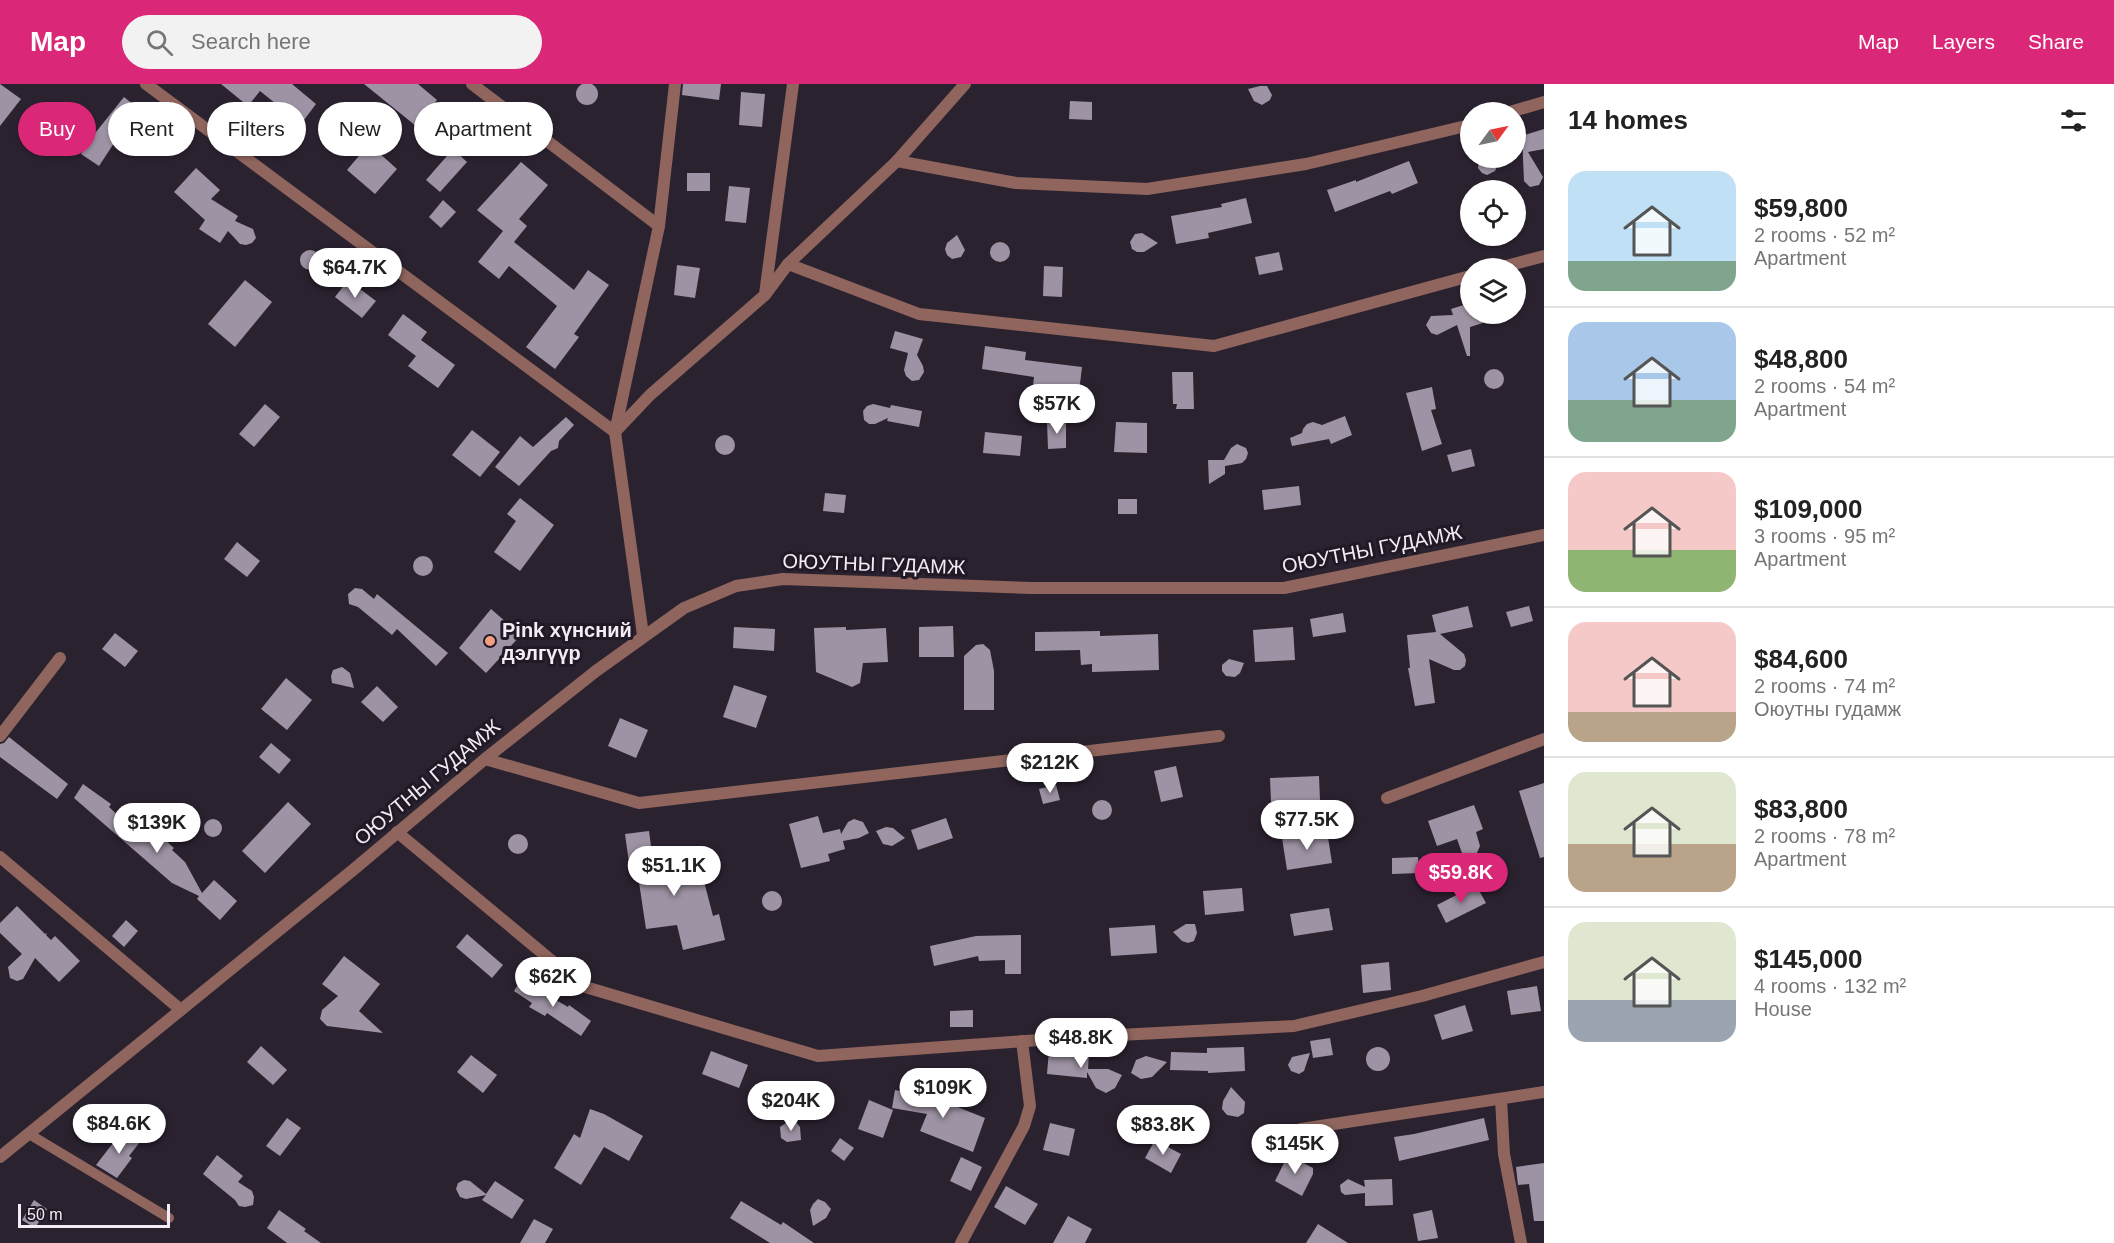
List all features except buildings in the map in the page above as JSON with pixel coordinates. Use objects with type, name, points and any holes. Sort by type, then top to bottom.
[{"type":"street","points":[[146,84],[615,432]]},
{"type":"street","points":[[472,84],[659,226]]},
{"type":"street","points":[[643,635],[615,432],[659,226],[675,84]]},
{"type":"street","points":[[765,295],[794,84]]},
{"type":"street","points":[[615,432],[650,395],[765,295],[788,264],[897,161],[965,84]]},
{"type":"street","points":[[1526,107],[1544,102]]},
{"type":"street","points":[[897,161],[1016,183],[1147,189],[1306,164],[1460,127]]},
{"type":"street","points":[[1526,261],[1544,256]]},
{"type":"street","points":[[788,264],[919,314],[1214,346],[1460,279]]},
{"type":"street","name":"ОЮУТНЫ ГУДАМЖ","points":[[0,1157],[353,870],[485,759],[643,635],[684,608],[736,586],[783,579],[1031,588],[1284,588],[1544,535]]},
{"type":"street","points":[[0,736],[60,658]]},
{"type":"street","points":[[485,759],[639,803],[1219,736]]},
{"type":"street","points":[[1387,798],[1544,739]]},
{"type":"street","points":[[397,832],[582,986],[818,1056],[1022,1041],[1294,1026],[1422,996],[1544,962]]},
{"type":"street","points":[[0,857],[181,1010]]},
{"type":"street","points":[[961,1243],[1024,1126],[1030,1106],[1022,1041]]},
{"type":"street","points":[[1301,1129],[1544,1092]]},
{"type":"street","points":[[1501,1099],[1504,1154],[1521,1243]]},
{"type":"lane","points":[[28,1134],[169,1218]]},
{"type":"place","name":"Pink хүнсний дэлгүүр","points":[[490,641]]}]
